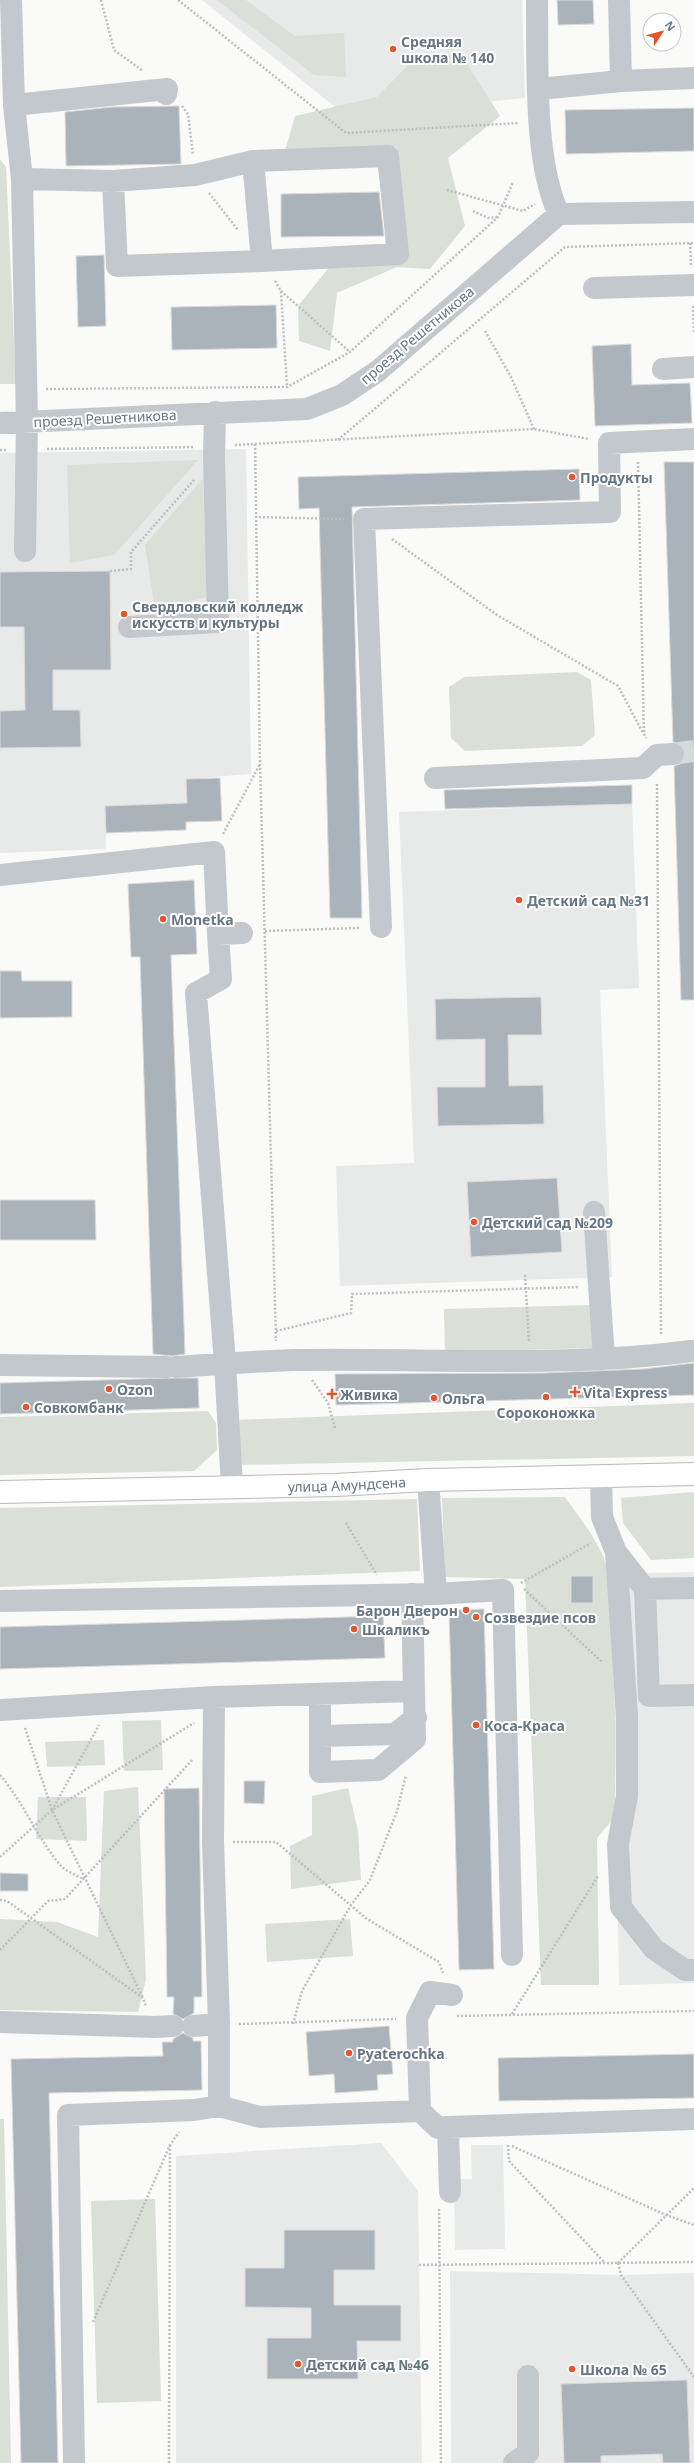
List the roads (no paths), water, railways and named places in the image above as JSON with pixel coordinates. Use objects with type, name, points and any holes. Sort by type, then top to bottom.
[{"type":"main road","name":"улица Амундсена","points":[[0,1492],[336,1485],[428,1480],[694,1474]]},
{"type":"street","points":[[11,0],[14,105],[22,179],[25,390],[27,422],[25,551]]},
{"type":"street","points":[[537,0],[540,121],[550,196],[559,214],[694,212]]},
{"type":"street","points":[[619,0],[621,81]]},
{"type":"street","points":[[539,89],[621,81],[694,78]]},
{"type":"street","points":[[14,105],[167,89],[166,94]]},
{"type":"street","points":[[22,179],[113,180],[195,175],[253,161],[388,156],[398,254],[117,266],[113,180]]},
{"type":"street","points":[[253,161],[262,261]]},
{"type":"street","name":"проезд Решетникова","points":[[0,423],[307,409],[342,395],[378,371],[559,214]]},
{"type":"street","points":[[594,288],[694,285]]},
{"type":"street","points":[[663,369],[694,367]]},
{"type":"street","points":[[129,627],[218,622],[214,451],[215,412]]},
{"type":"street","points":[[380,927],[364,519],[610,512],[609,443],[694,439]]},
{"type":"street","points":[[435,778],[643,768],[665,754]]},
{"type":"street","points":[[0,874],[214,852],[221,979],[196,993],[225,1363],[232,1486]]},
{"type":"street","points":[[218,934],[242,933]]},
{"type":"street","points":[[594,1212],[604,1358]]},
{"type":"street","points":[[0,1365],[172,1367],[298,1360],[530,1361],[661,1355],[691,1351]]},
{"type":"street","points":[[601,1477],[602,1517],[616,1552],[645,1589],[649,1696],[694,1695]]},
{"type":"street","points":[[428,1480],[436,1594]]},
{"type":"street","points":[[616,1552],[625,1683],[627,1796],[618,1844],[622,1907],[654,1949],[684,1970],[694,1970]]},
{"type":"street","points":[[645,1589],[694,1588]]},
{"type":"street","points":[[0,1601],[436,1594],[503,1590],[512,1955]]},
{"type":"street","points":[[320,1694],[320,1772],[378,1770],[415,1739],[416,1717],[412,1594]]},
{"type":"street","points":[[9,1709],[111,1703],[214,1704],[320,1694],[414,1691]]},
{"type":"street","points":[[214,1704],[213,1842],[219,2024],[218,2106]]},
{"type":"street","points":[[320,1736],[395,1734],[416,1717]]},
{"type":"street","points":[[452,1995],[430,1992],[417,2018],[420,2111],[438,2128],[448,2127],[508,2135],[694,2119]]},
{"type":"street","points":[[0,2022],[174,2026],[219,2024]]},
{"type":"street","points":[[74,2463],[68,2115],[194,2110],[218,2106],[260,2117],[420,2111]]},
{"type":"street","points":[[444,2198],[448,2127]]},
{"type":"street","points":[[514,2463],[528,2453],[528,2376]]},
{"type":"tunnel","points":[[673,754],[694,751]]},
{"type":"place","name":"Средняя школа № 140","points":[[393,49]]},
{"type":"place","name":"Продукты","points":[[572,477]]},
{"type":"place","name":"Свердловский колледж искусств и культуры","points":[[124,614]]},
{"type":"place","name":"Детский сад №31","points":[[519,900]]},
{"type":"place","name":"Monetka","points":[[163,919]]},
{"type":"place","name":"Детский сад №209","points":[[474,1222]]},
{"type":"place","name":"Ozon","points":[[109,1389]]},
{"type":"place","name":"Vita Express","points":[[575,1392]]},
{"type":"place","name":"Живика","points":[[332,1394]]},
{"type":"place","name":"Сороконожка","points":[[546,1397]]},
{"type":"place","name":"Ольга","points":[[434,1398]]},
{"type":"place","name":"Совкомбанк","points":[[26,1407]]},
{"type":"place","name":"Барон Дверон","points":[[466,1610]]},
{"type":"place","name":"Созвездие псов","points":[[476,1617]]},
{"type":"place","name":"Шкаликъ","points":[[354,1629]]},
{"type":"place","name":"Коса-Краса","points":[[476,1725]]},
{"type":"place","name":"Pyaterochka","points":[[349,2053]]},
{"type":"place","name":"Детский сад №46","points":[[298,2364]]},
{"type":"place","name":"Школа № 65","points":[[572,2369]]}]
